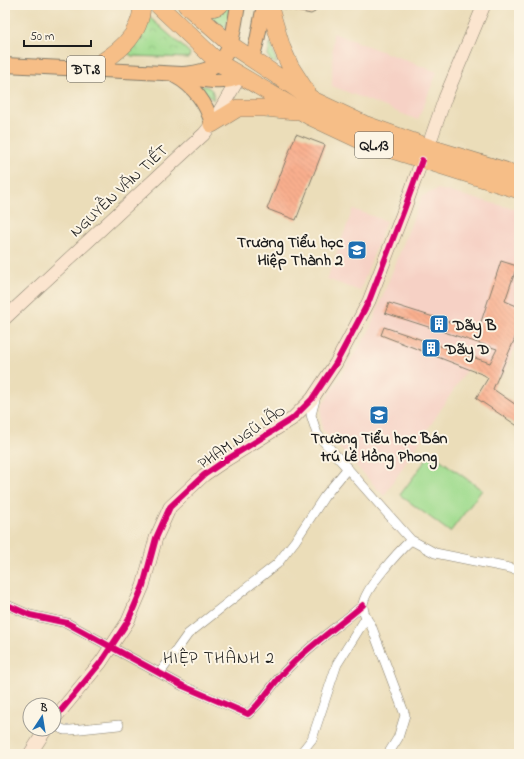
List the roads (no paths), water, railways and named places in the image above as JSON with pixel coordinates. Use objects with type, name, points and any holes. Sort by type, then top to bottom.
[{"type":"highway","points":[[91,69],[110,58],[131,38],[142,15],[142,5]]},
{"type":"highway","name":"QL.13","points":[[158,5],[228,72],[300,111],[360,140],[425,153],[519,175]]},
{"type":"highway","points":[[186,5],[203,9],[220,5]]},
{"type":"highway","name":"QL.13","points":[[186,5],[231,45],[315,101],[425,153],[519,190]]},
{"type":"highway","points":[[269,5],[279,41],[290,66],[301,85],[315,101]]},
{"type":"highway","points":[[228,72],[231,45]]},
{"type":"highway","points":[[228,72],[252,58]]},
{"type":"highway","points":[[212,124],[238,108],[265,108],[300,111]]},
{"type":"main road","points":[[231,45],[238,5]]},
{"type":"main road","points":[[252,58],[264,5]]},
{"type":"main road","name":"ĐT.8","points":[[5,65],[167,73]]},
{"type":"main road","points":[[167,73],[228,72]]},
{"type":"main road","points":[[167,73],[187,84],[204,104],[212,124]]},
{"type":"street","name":"PHẠM NGŨ LÃO","points":[[62,709],[101,662],[128,621],[143,586],[156,538],[170,507],[204,475],[292,419],[316,393],[336,363],[369,301],[445,98],[484,5]]},
{"type":"street","name":"NGUYỄN VĂN TIẾT","points":[[5,318],[212,124],[228,72]]},
{"type":"street","points":[[316,393],[311,415],[317,434],[411,540],[435,553],[519,570]]},
{"type":"street","points":[[160,673],[188,634],[277,564],[295,541],[324,497],[347,469]]},
{"type":"street","points":[[5,604],[30,615],[67,623],[184,686],[248,714],[257,707],[287,668],[308,649],[363,605],[374,581],[401,549],[411,540]]},
{"type":"street","points":[[363,605],[366,618],[371,625],[405,715],[398,738],[388,754]]},
{"type":"street","points":[[300,754],[312,739],[337,664],[366,618]]},
{"type":"street","points":[[62,729],[71,730],[119,725]]},
{"type":"street","points":[[30,754],[41,737]]},
{"type":"place","name":"Trường Tiểu học Hiệp Thành 2","points":[[357,250]]},
{"type":"place","name":"Dãy B","points":[[439,324]]},
{"type":"place","name":"Dãy D","points":[[431,348]]},
{"type":"place","name":"Trường Tiểu học Bán trú Lê Hồng Phong","points":[[379,415]]},
{"type":"district","name":"HIỆP THÀNH 2","points":[[219,657]]}]
